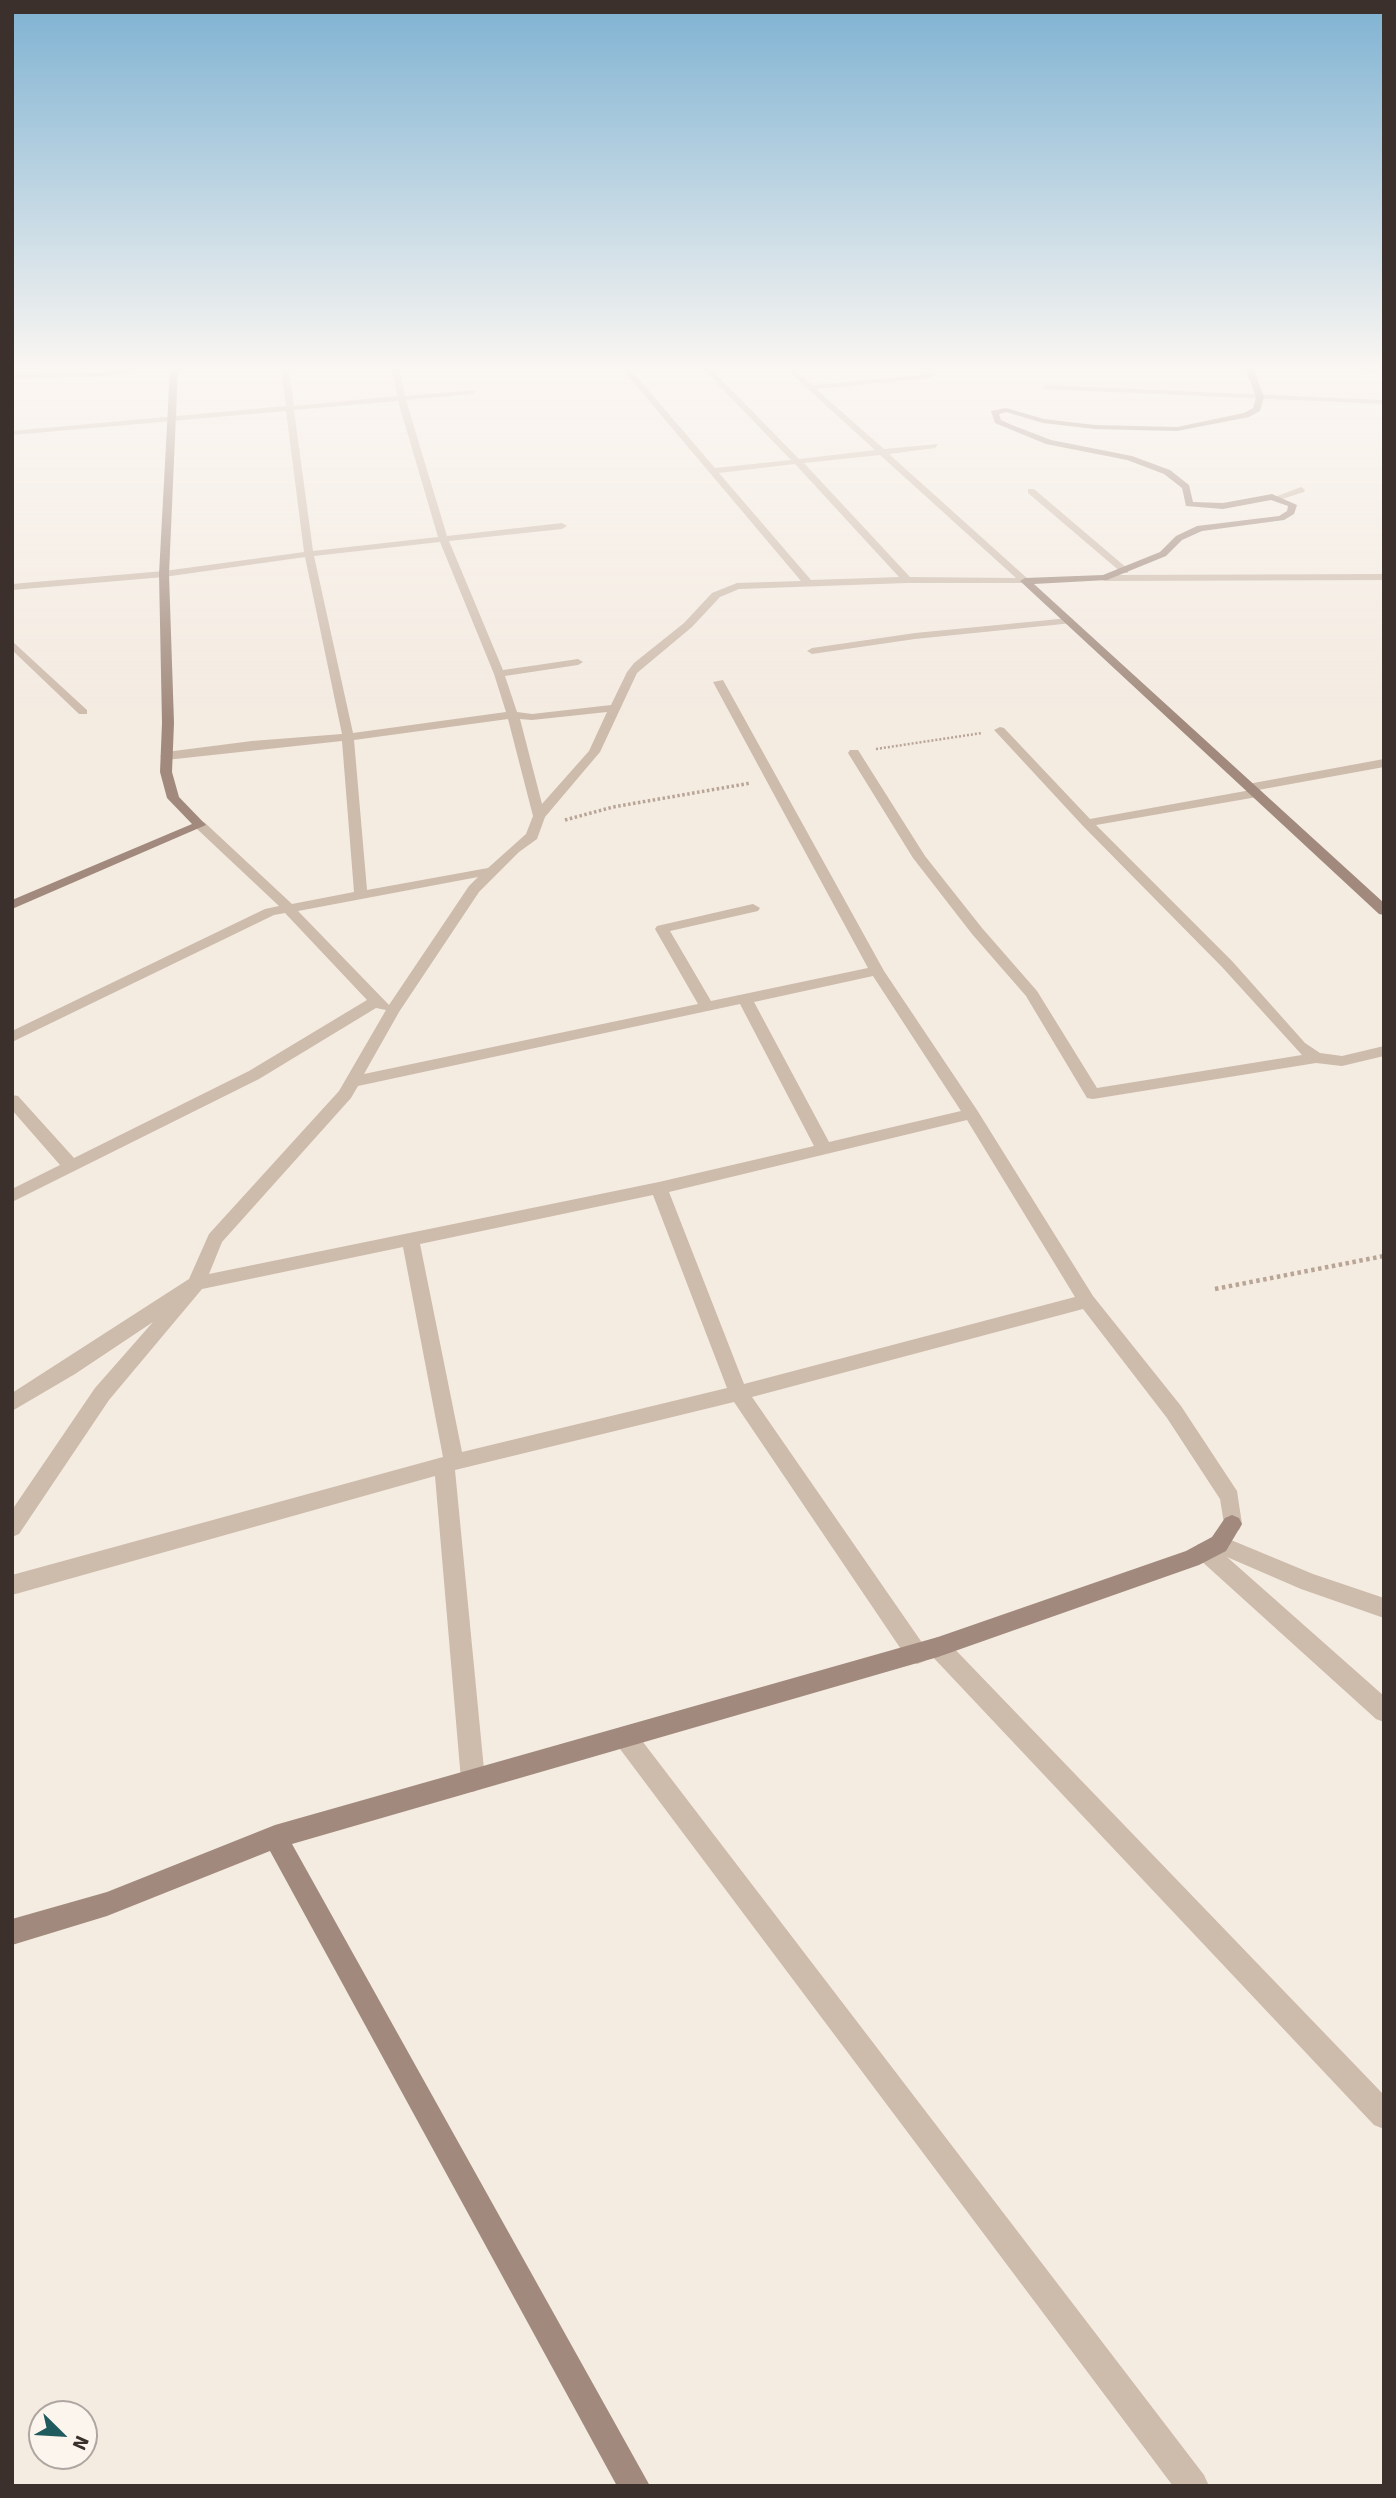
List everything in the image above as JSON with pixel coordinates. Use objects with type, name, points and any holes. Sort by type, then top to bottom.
[{"type":"street","points":[[169,487],[164,574],[166,772],[173,798],[287,907],[376,1001],[392,1012]]},
{"type":"street","points":[[300,487],[310,554],[348,737],[361,894]]},
{"type":"street","points":[[428,487],[444,540],[499,674],[521,740],[539,816]]},
{"type":"street","points":[[725,487],[807,582]]},
{"type":"street","points":[[821,487],[907,580]]},
{"type":"street","points":[[922,487],[1384,911]]},
{"type":"street","points":[[1185,487],[1189,504],[1223,506],[1276,498],[1301,490]]},
{"type":"street","points":[[1031,491],[1125,571]]},
{"type":"street","points":[[1104,578],[1163,554],[1179,538],[1200,528],[1281,518],[1291,512],[1293,505],[1276,498]]},
{"type":"street","points":[[12,587],[164,574],[310,554],[562,526]]},
{"type":"street","points":[[12,1528],[102,1394],[196,1283],[215,1239],[345,1094],[392,1012],[474,889],[532,836],[539,816],[594,752],[632,672],[688,625],[716,595],[737,586],[807,582],[1384,577]]},
{"type":"street","points":[[812,651],[915,636],[1069,621]]},
{"type":"street","points":[[12,644],[83,712]]},
{"type":"street","points":[[499,674],[578,662]]},
{"type":"street","points":[[12,1932],[107,1904],[275,1837],[927,1650],[1212,1548],[1232,1524],[1230,1497],[1174,1412],[1087,1301],[971,1114],[877,971],[719,682]]},
{"type":"street","points":[[166,756],[251,745],[348,737],[512,715],[532,717],[614,708]]},
{"type":"street","points":[[1000,730],[1087,823],[1227,964],[1300,1046],[1316,1058]]},
{"type":"street","points":[[854,752],[920,858],[977,931],[1032,994],[1093,1094],[1316,1058],[1342,1061],[1384,1051]]},
{"type":"street","points":[[1087,823],[1384,763]]},
{"type":"street","points":[[12,905],[200,825]]},
{"type":"street","points":[[12,1037],[270,912],[491,871]]},
{"type":"street","points":[[708,1007],[662,929],[753,908]]},
{"type":"street","points":[[351,1082],[877,971]]},
{"type":"street","points":[[745,999],[824,1149]]},
{"type":"street","points":[[12,1196],[254,1075],[376,1001]]},
{"type":"street","points":[[12,1100],[71,1166]]},
{"type":"street","points":[[12,1403],[68,1370],[196,1283],[659,1188],[971,1114]]},
{"type":"street","points":[[659,1188],[738,1393],[927,1650],[1384,2115]]},
{"type":"street","points":[[410,1239],[449,1464],[473,1780]]},
{"type":"street","points":[[12,1585],[449,1464],[738,1393],[1087,1301]]},
{"type":"street","points":[[1212,1548],[1384,1608]]},
{"type":"street","points":[[1212,1548],[1384,1711]]},
{"type":"street","points":[[625,1737],[1193,2486]]},
{"type":"street","points":[[275,1837],[634,2486]]},
{"type":"path","points":[[854,752],[1000,730]]},
{"type":"path","points":[[532,836],[556,823],[613,807],[772,780]]},
{"type":"path","points":[[1215,1289],[1384,1256]]}]
